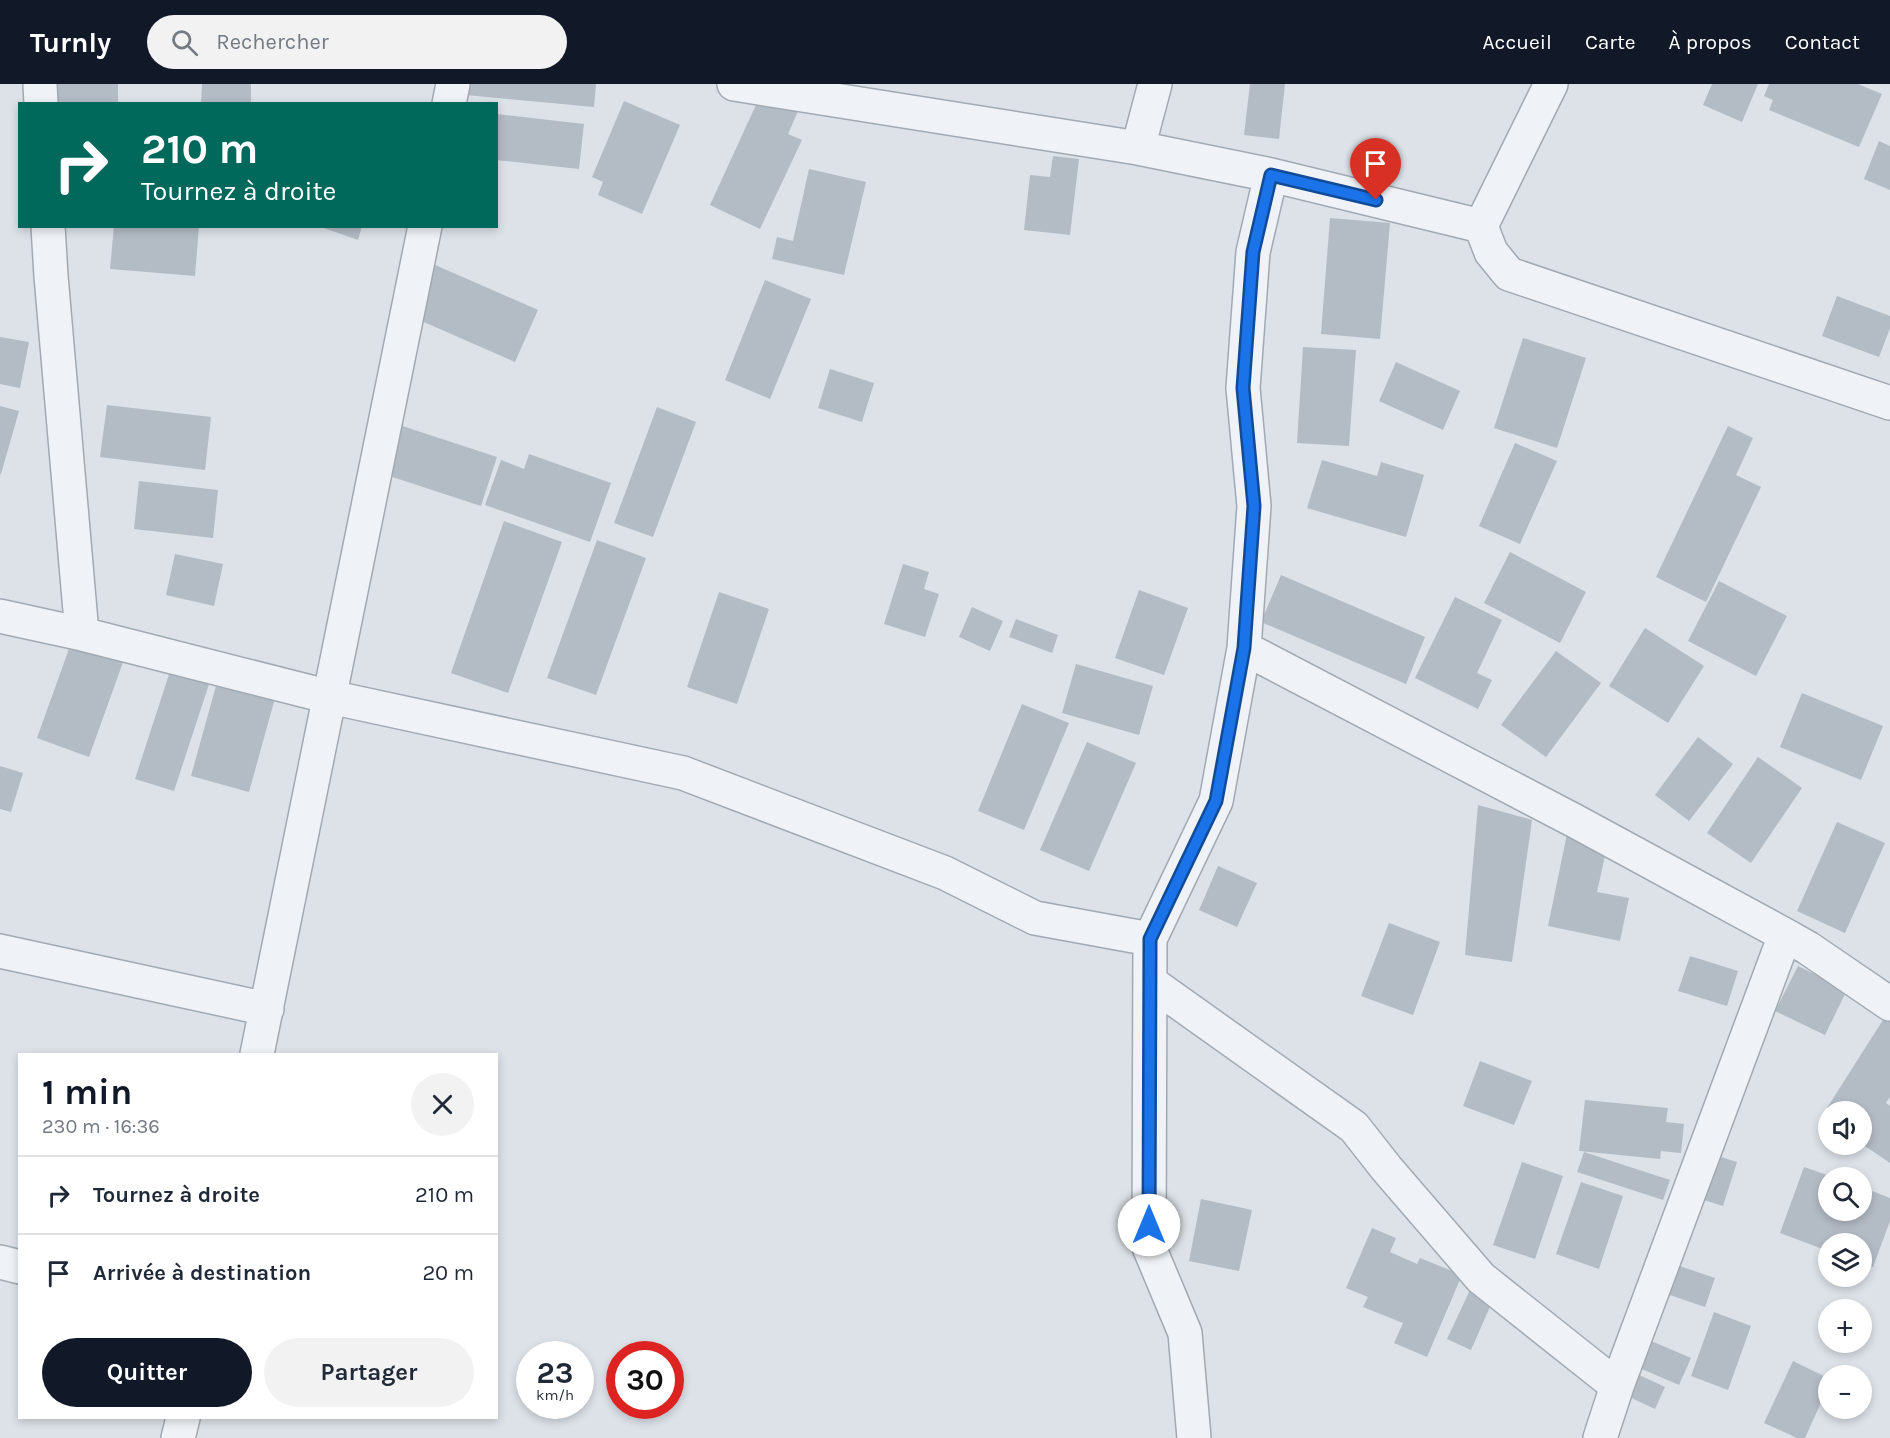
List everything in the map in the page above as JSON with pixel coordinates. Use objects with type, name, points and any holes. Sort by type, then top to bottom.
[{"type":"street","points":[[40,84],[42,102]]},
{"type":"street","points":[[449,102],[453,84]]},
{"type":"street","points":[[734,84],[1138,148],[1271,175],[1481,226]]},
{"type":"street","points":[[1138,148],[1155,84]]},
{"type":"street","points":[[1551,84],[1481,226],[1491,252],[1509,274],[1890,403]]},
{"type":"street","points":[[1194,1438],[1185,1333],[1149,1247],[1150,939],[1216,801],[1244,648],[1254,506],[1243,388],[1253,252],[1271,175]]},
{"type":"street","points":[[48,228],[82,634]]},
{"type":"street","points":[[257,1053],[425,228]]},
{"type":"street","points":[[0,616],[82,634],[330,697],[683,772],[945,873],[1035,918],[1150,939]]},
{"type":"street","points":[[1244,648],[1575,821],[1785,935],[1890,1004]]},
{"type":"street","points":[[1600,1438],[1617,1386],[1785,935]]},
{"type":"street","points":[[0,951],[267,1009]]},
{"type":"street","points":[[1150,982],[1354,1127],[1481,1278],[1617,1386]]},
{"type":"street","points":[[0,1262],[18,1266]]},
{"type":"street","points":[[178,1438],[183,1419]]},
{"type":"building","points":[[47,84],[118,84],[118,102],[47,102]]},
{"type":"building","points":[[202,84],[251,84],[251,102],[201,102]]},
{"type":"building","points":[[456,84],[596,84],[594,107],[455,94]]},
{"type":"building","points":[[1250,84],[1285,84],[1279,139],[1244,135]]},
{"type":"building","points":[[1712,84],[1758,84],[1742,122],[1703,105]]},
{"type":"building","points":[[1769,84],[1858,84],[1882,94],[1859,147],[1769,110],[1773,100],[1764,96]]},
{"type":"building","points":[[761,94],[798,111],[788,134],[802,140],[760,229],[710,205]]},
{"type":"building","points":[[624,101],[680,125],[642,214],[598,195],[603,182],[592,177]]},
{"type":"building","points":[[498,114],[584,124],[579,169],[498,160]]},
{"type":"building","points":[[1879,141],[1890,146],[1890,190],[1864,179]]},
{"type":"building","points":[[1053,156],[1079,159],[1070,235],[1024,230],[1030,175],[1050,177]]},
{"type":"building","points":[[809,169],[866,182],[844,275],[772,259],[777,237],[793,241]]},
{"type":"building","points":[[1330,218],[1390,223],[1380,339],[1321,334]]},
{"type":"building","points":[[114,228],[199,228],[195,276],[110,269]]},
{"type":"building","points":[[324,228],[361,228],[358,240]]},
{"type":"building","points":[[433,264],[538,310],[515,362],[410,316]]},
{"type":"building","points":[[765,280],[811,299],[770,399],[725,380]]},
{"type":"building","points":[[1837,296],[1890,316],[1890,328],[1879,357],[1822,336]]},
{"type":"building","points":[[0,337],[29,342],[20,388],[0,384]]},
{"type":"building","points":[[1523,338],[1586,358],[1557,448],[1494,428]]},
{"type":"building","points":[[1303,347],[1356,350],[1349,446],[1297,443]]},
{"type":"building","points":[[1396,362],[1460,391],[1443,430],[1379,401]]},
{"type":"building","points":[[830,369],[874,383],[862,422],[818,408]]},
{"type":"building","points":[[107,405],[211,417],[205,470],[100,457]]},
{"type":"building","points":[[0,406],[19,411],[1,474],[0,474]]},
{"type":"building","points":[[657,407],[696,422],[653,537],[614,523]]},
{"type":"building","points":[[384,420],[497,457],[481,506],[368,469]]},
{"type":"building","points":[[1728,426],[1753,438],[1736,475],[1761,487],[1706,602],[1656,577]]},
{"type":"building","points":[[1515,443],[1557,461],[1520,544],[1479,526]]},
{"type":"building","points":[[529,454],[611,483],[590,542],[485,505],[501,460],[524,469]]},
{"type":"building","points":[[1322,460],[1377,476],[1381,462],[1424,475],[1406,537],[1307,508]]},
{"type":"building","points":[[139,481],[218,490],[213,538],[134,529]]},
{"type":"building","points":[[504,521],[562,542],[508,693],[451,673]]},
{"type":"building","points":[[597,540],[646,558],[596,695],[547,678]]},
{"type":"building","points":[[1510,552],[1586,592],[1560,643],[1484,603]]},
{"type":"building","points":[[175,554],[223,564],[214,606],[166,595]]},
{"type":"building","points":[[903,564],[929,572],[924,589],[939,594],[925,637],[884,624]]},
{"type":"building","points":[[1281,575],[1425,637],[1406,684],[1261,622]]},
{"type":"building","points":[[1719,581],[1787,616],[1756,676],[1688,641]]},
{"type":"building","points":[[1139,590],[1188,608],[1164,675],[1115,658]]},
{"type":"building","points":[[719,592],[769,609],[737,704],[687,687]]},
{"type":"building","points":[[1455,597],[1502,620],[1477,673],[1492,680],[1478,709],[1415,678]]},
{"type":"building","points":[[972,607],[1003,621],[990,651],[959,637]]},
{"type":"building","points":[[1016,619],[1058,635],[1052,653],[1009,637]]},
{"type":"building","points":[[1645,628],[1704,666],[1668,723],[1609,686]]},
{"type":"building","points":[[75,632],[127,651],[89,757],[37,738]]},
{"type":"building","points":[[1556,651],[1601,683],[1546,757],[1501,725]]},
{"type":"building","points":[[173,662],[212,675],[174,791],[135,779]]},
{"type":"building","points":[[1076,664],[1153,686],[1139,735],[1062,713]]},
{"type":"building","points":[[219,675],[277,691],[249,792],[191,776]]},
{"type":"building","points":[[1802,693],[1883,726],[1861,780],[1780,747]]},
{"type":"building","points":[[1022,704],[1069,723],[1024,830],[978,811]]},
{"type":"building","points":[[1698,737],[1733,764],[1689,821],[1655,795]]},
{"type":"building","points":[[1087,742],[1136,763],[1089,871],[1040,850]]},
{"type":"building","points":[[1758,757],[1802,788],[1751,863],[1707,833]]},
{"type":"building","points":[[0,766],[23,773],[11,812],[0,809]]},
{"type":"building","points":[[1478,805],[1532,820],[1512,962],[1465,955]]},
{"type":"building","points":[[1837,822],[1885,843],[1845,933],[1797,911]]},
{"type":"building","points":[[1567,834],[1608,842],[1597,892],[1629,898],[1620,941],[1548,926]]},
{"type":"building","points":[[1218,866],[1257,883],[1237,927],[1199,910]]},
{"type":"building","points":[[1389,923],[1440,942],[1413,1015],[1361,996]]},
{"type":"building","points":[[1690,956],[1738,971],[1727,1006],[1678,991]]},
{"type":"building","points":[[1798,966],[1847,990],[1825,1035],[1775,1011]]},
{"type":"building","points":[[1888,1012],[1890,1013],[1890,1097],[1886,1103],[1890,1106],[1890,1163],[1872,1151],[1872,1101],[1831,1101]]},
{"type":"building","points":[[1480,1061],[1532,1081],[1514,1125],[1463,1106]]},
{"type":"building","points":[[1585,1100],[1668,1108],[1666,1122],[1684,1124],[1681,1153],[1661,1151],[1660,1159],[1579,1151]]},
{"type":"building","points":[[1584,1152],[1670,1180],[1663,1200],[1577,1172]]},
{"type":"building","points":[[1705,1152],[1737,1162],[1723,1206],[1691,1196]]},
{"type":"building","points":[[1522,1162],[1563,1176],[1535,1259],[1493,1245]]},
{"type":"building","points":[[1804,1167],[1818,1172],[1818,1221],[1872,1221],[1872,1191],[1890,1198],[1890,1221],[1873,1267],[1872,1233],[1818,1233],[1818,1247],[1780,1233]]},
{"type":"building","points":[[1581,1182],[1623,1196],[1599,1269],[1556,1254]]},
{"type":"building","points":[[1201,1199],[1252,1210],[1239,1271],[1189,1261]]},
{"type":"building","points":[[1372,1228],[1396,1238],[1390,1252],[1417,1264],[1420,1258],[1462,1275],[1427,1357],[1394,1343],[1403,1323],[1363,1307],[1368,1297],[1346,1288]]},
{"type":"building","points":[[1668,1262],[1715,1278],[1705,1307],[1658,1291]]},
{"type":"building","points":[[1470,1290],[1493,1300],[1471,1350],[1447,1339]]},
{"type":"building","points":[[1714,1312],[1751,1326],[1728,1390],[1691,1376]]},
{"type":"building","points":[[1649,1340],[1691,1358],[1679,1385],[1637,1367]]},
{"type":"building","points":[[1793,1361],[1818,1373],[1818,1409],[1805,1438],[1797,1438],[1764,1423]]},
{"type":"building","points":[[1635,1373],[1665,1387],[1655,1409],[1625,1395]]},
{"type":"route","points":[[1149,1225],[1150,939],[1216,801],[1244,648],[1254,506],[1243,388],[1253,252],[1271,175],[1376,200]]}]
